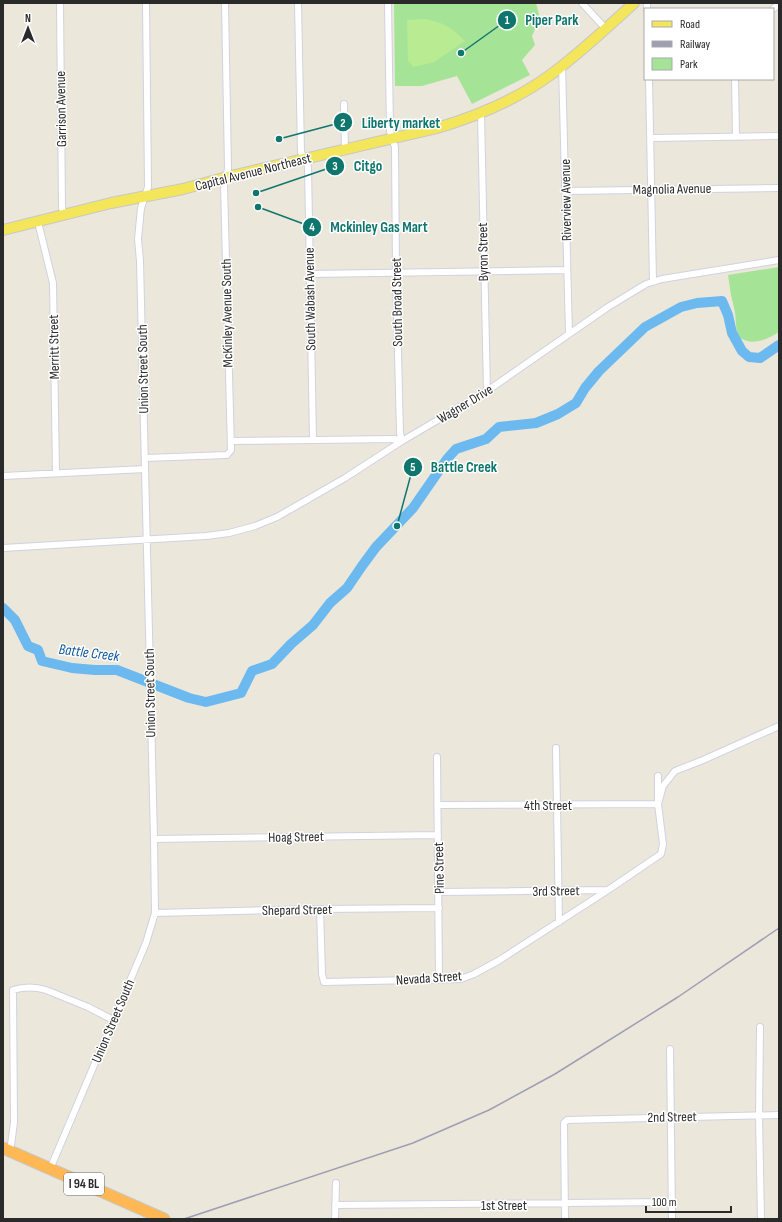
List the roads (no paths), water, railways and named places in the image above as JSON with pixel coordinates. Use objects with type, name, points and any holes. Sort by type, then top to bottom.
[{"type":"highway","name":"I 94 BL","points":[[6,1150],[164,1219]]},
{"type":"main road","name":"Capital Avenue Northeast","points":[[3,230],[111,203],[183,189],[226,177],[437,128],[481,114],[523,92],[553,73],[634,3]]},
{"type":"street","name":"Garrison Avenue","points":[[60,3],[62,208],[64,215]]},
{"type":"street","name":"Union Street South","points":[[50,1169],[146,943],[154,913],[148,540],[140,261],[138,239],[141,208],[146,197],[148,187],[146,3]]},
{"type":"street","name":"McKinley Avenue South","points":[[145,458],[227,455],[231,450],[224,185],[228,169],[225,3]]},
{"type":"street","name":"South Wabash Avenue","points":[[298,3],[300,152],[308,166],[313,440]]},
{"type":"street","name":"South Broad Street","points":[[388,3],[390,131],[395,147],[396,273],[400,433],[402,441]]},
{"type":"street","points":[[582,3],[606,28]]},
{"type":"street","name":"Riverview Avenue","points":[[562,65],[569,334]]},
{"type":"street","points":[[649,80],[653,281]]},
{"type":"street","points":[[735,80],[736,136]]},
{"type":"street","points":[[344,104],[345,150]]},
{"type":"street","name":"Byron Street","points":[[481,114],[487,391]]},
{"type":"street","points":[[650,138],[779,136]]},
{"type":"street","name":"Magnolia Avenue","points":[[566,191],[779,188]]},
{"type":"street","name":"Merritt Street","points":[[38,222],[53,282],[56,473]]},
{"type":"street","name":"Wagner Drive","points":[[3,548],[206,536],[229,533],[255,526],[277,517],[345,478],[402,441],[487,391],[633,291],[653,281],[699,272],[779,260]]},
{"type":"street","points":[[310,274],[567,270]]},
{"type":"street","points":[[231,441],[395,439],[402,441]]},
{"type":"street","points":[[3,476],[145,469]]},
{"type":"street","points":[[658,804],[663,786],[675,771],[704,760],[779,726]]},
{"type":"street","points":[[556,748],[559,922]]},
{"type":"street","name":"Pine Street","points":[[437,757],[439,980]]},
{"type":"street","points":[[608,890],[661,854],[663,844],[658,804],[658,776]]},
{"type":"street","name":"4th Street","points":[[438,805],[658,804]]},
{"type":"street","name":"Hoag Street","points":[[154,839],[438,835]]},
{"type":"street","name":"3rd Street","points":[[439,892],[608,890]]},
{"type":"street","name":"Nevada Street","points":[[320,909],[322,974],[324,982],[461,979],[474,974],[608,890]]},
{"type":"street","name":"Shepard Street","points":[[154,913],[439,908]]},
{"type":"street","points":[[6,1150],[11,1145],[14,1122],[14,990],[19,988],[46,990],[88,1007],[113,1020]]},
{"type":"street","points":[[760,1027],[759,1116],[761,1219]]},
{"type":"street","points":[[670,1049],[672,1219]]},
{"type":"street","name":"2nd Street","points":[[565,1203],[564,1123],[566,1121],[779,1115]]},
{"type":"street","points":[[335,1219],[336,1183]]},
{"type":"street","name":"1st Street","points":[[336,1205],[672,1202]]},
{"type":"street","points":[[565,1203],[565,1219]]},
{"type":"waterway","name":"Battle Creek","points":[[3,608],[15,620],[28,646],[38,650],[42,661],[72,668],[117,670],[189,698],[206,702],[241,693],[252,671],[272,664],[291,644],[313,625],[330,603],[347,588],[376,547],[413,508],[447,459],[456,449],[486,439],[499,427],[536,423],[558,414],[576,403],[585,388],[599,371],[645,327],[681,307],[697,303],[722,301],[728,315],[732,333],[742,351],[749,357],[760,358],[779,345]]},
{"type":"railway","points":[[184,1219],[413,1143],[489,1110],[555,1074],[678,997],[779,928]]},
{"type":"place","name":"Piper Park","points":[[461,53]]},
{"type":"place","name":"Liberty market","points":[[279,139]]},
{"type":"place","name":"Citgo","points":[[256,193]]},
{"type":"place","name":"Mckinley Gas Mart","points":[[258,207]]},
{"type":"place","name":"Battle Creek","points":[[397,526]]}]
